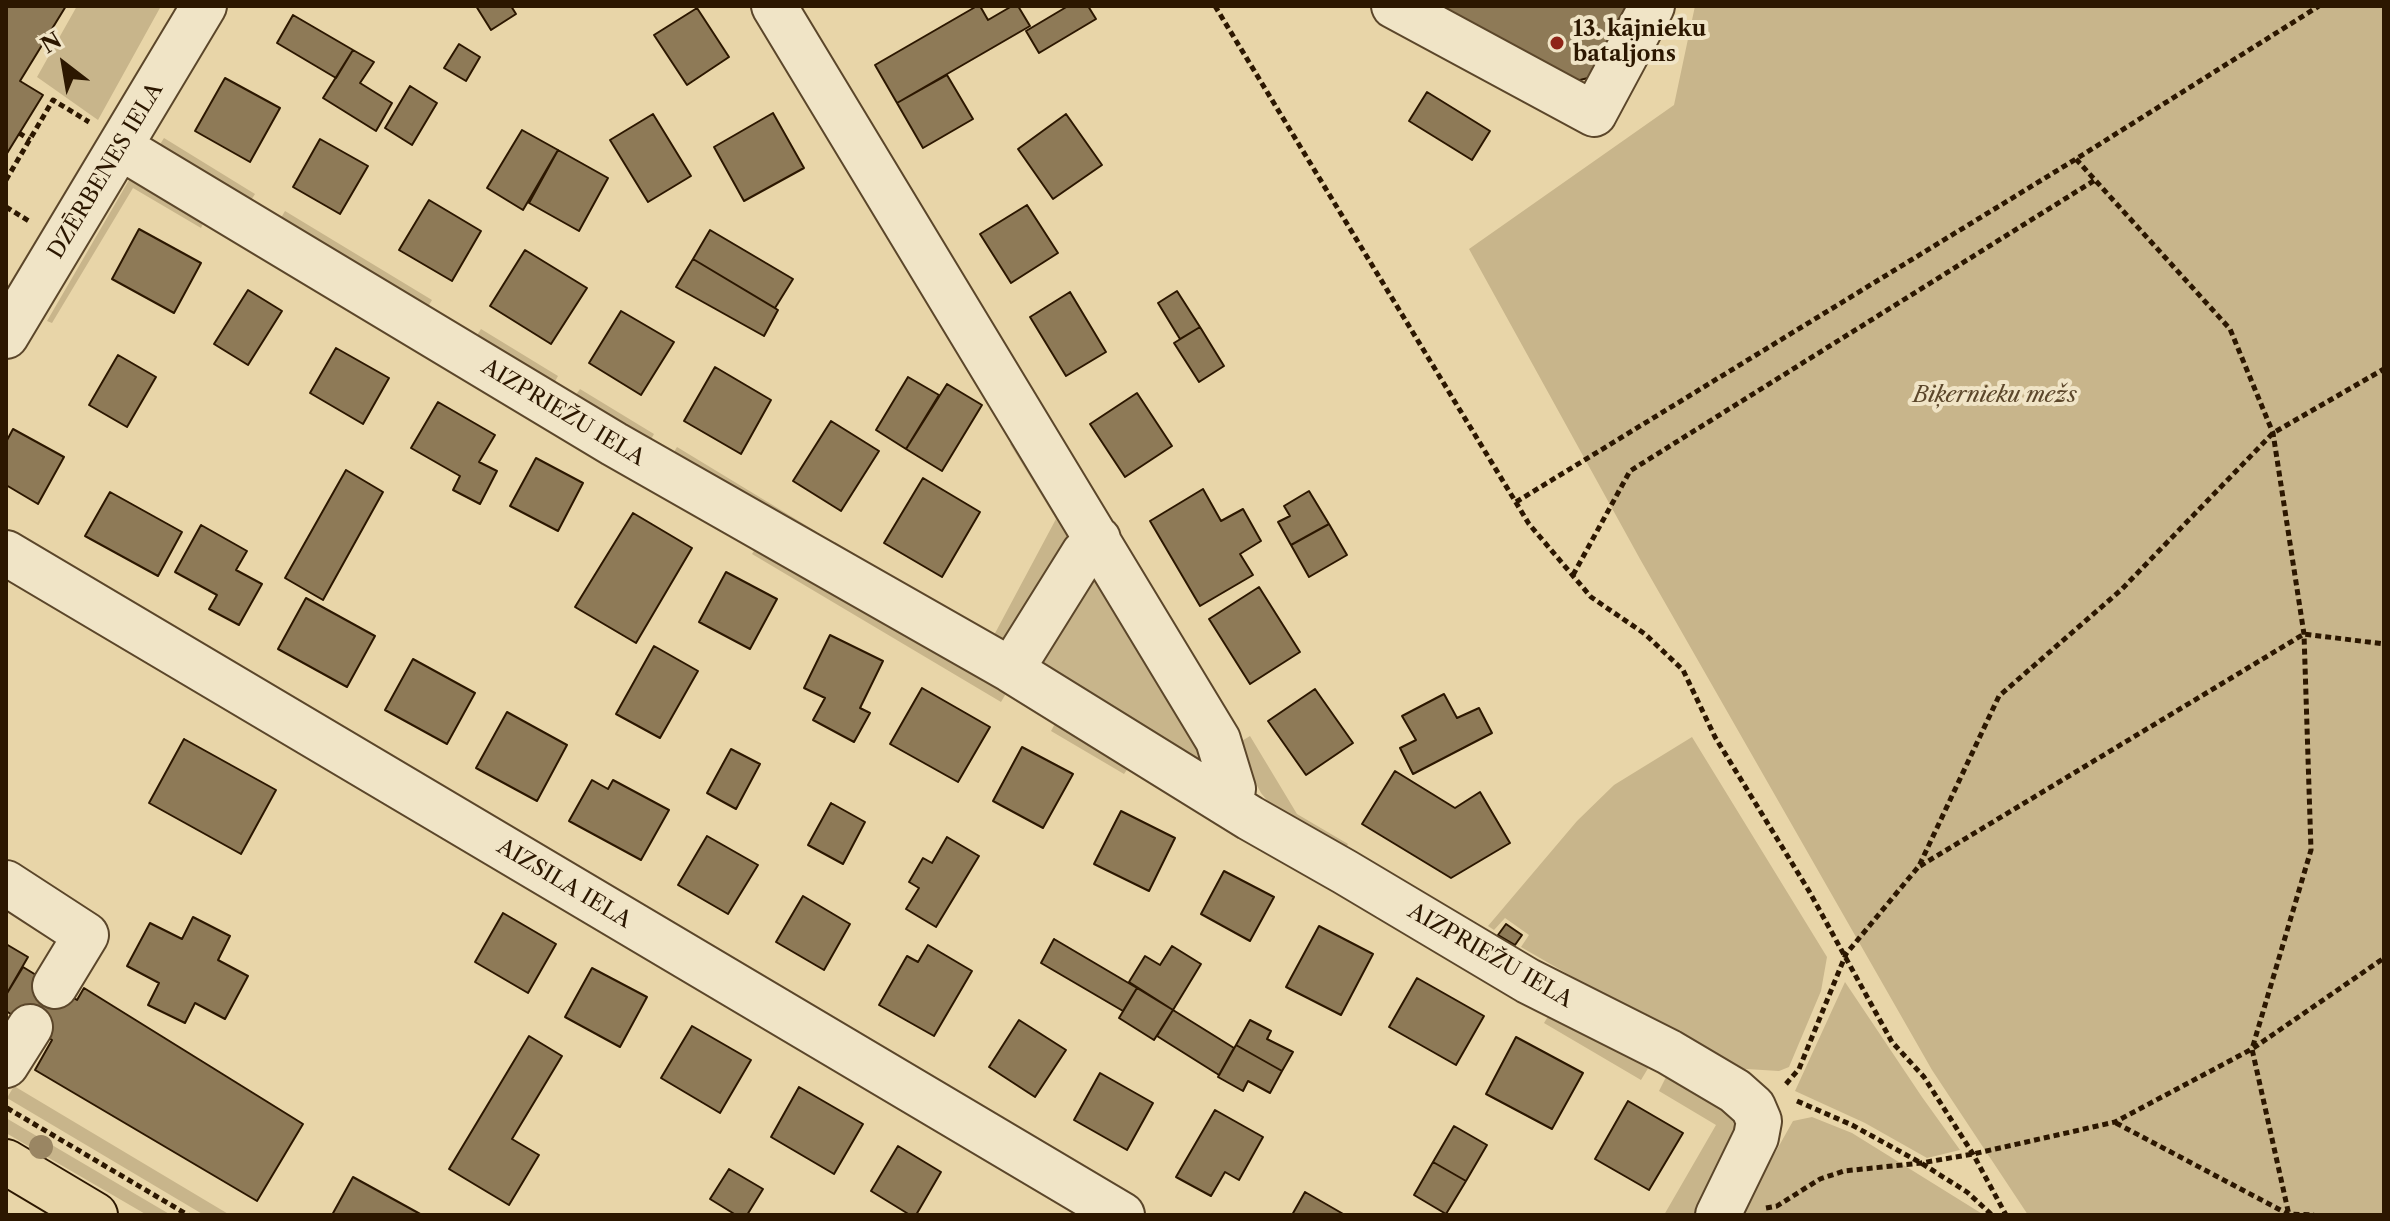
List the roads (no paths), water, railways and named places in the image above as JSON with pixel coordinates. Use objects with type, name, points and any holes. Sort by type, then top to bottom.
[{"type":"main road","points":[[6,1162],[95,1215]]},
{"type":"street","name":"DZĒRBENES IELA","points":[[6,336],[105,135],[204,6]]},
{"type":"street","points":[[774,6],[1218,740],[1233,789],[1226,803]]},
{"type":"street","points":[[1394,6],[1594,114],[1652,6]]},
{"type":"street","name":"AIZPRIEŽU IELA","points":[[105,135],[614,444],[1011,670],[1226,803],[1528,981],[1669,1052],[1735,1091],[1773,1100],[1759,1121],[1756,1137],[1718,1215]]},
{"type":"street","points":[[1011,670],[1084,553],[1098,539]]},
{"type":"street","name":"AIZSILA IELA","points":[[6,553],[1122,1215]]},
{"type":"street","points":[[6,883],[86,935],[55,986]]},
{"type":"street","points":[[6,1065],[30,1027]]},
{"type":"place","name":"13. kājnieku bataljons","points":[[1557,43]]},
{"type":"park label","name":"Biķernieku mežs","points":[[1995,396]]}]
